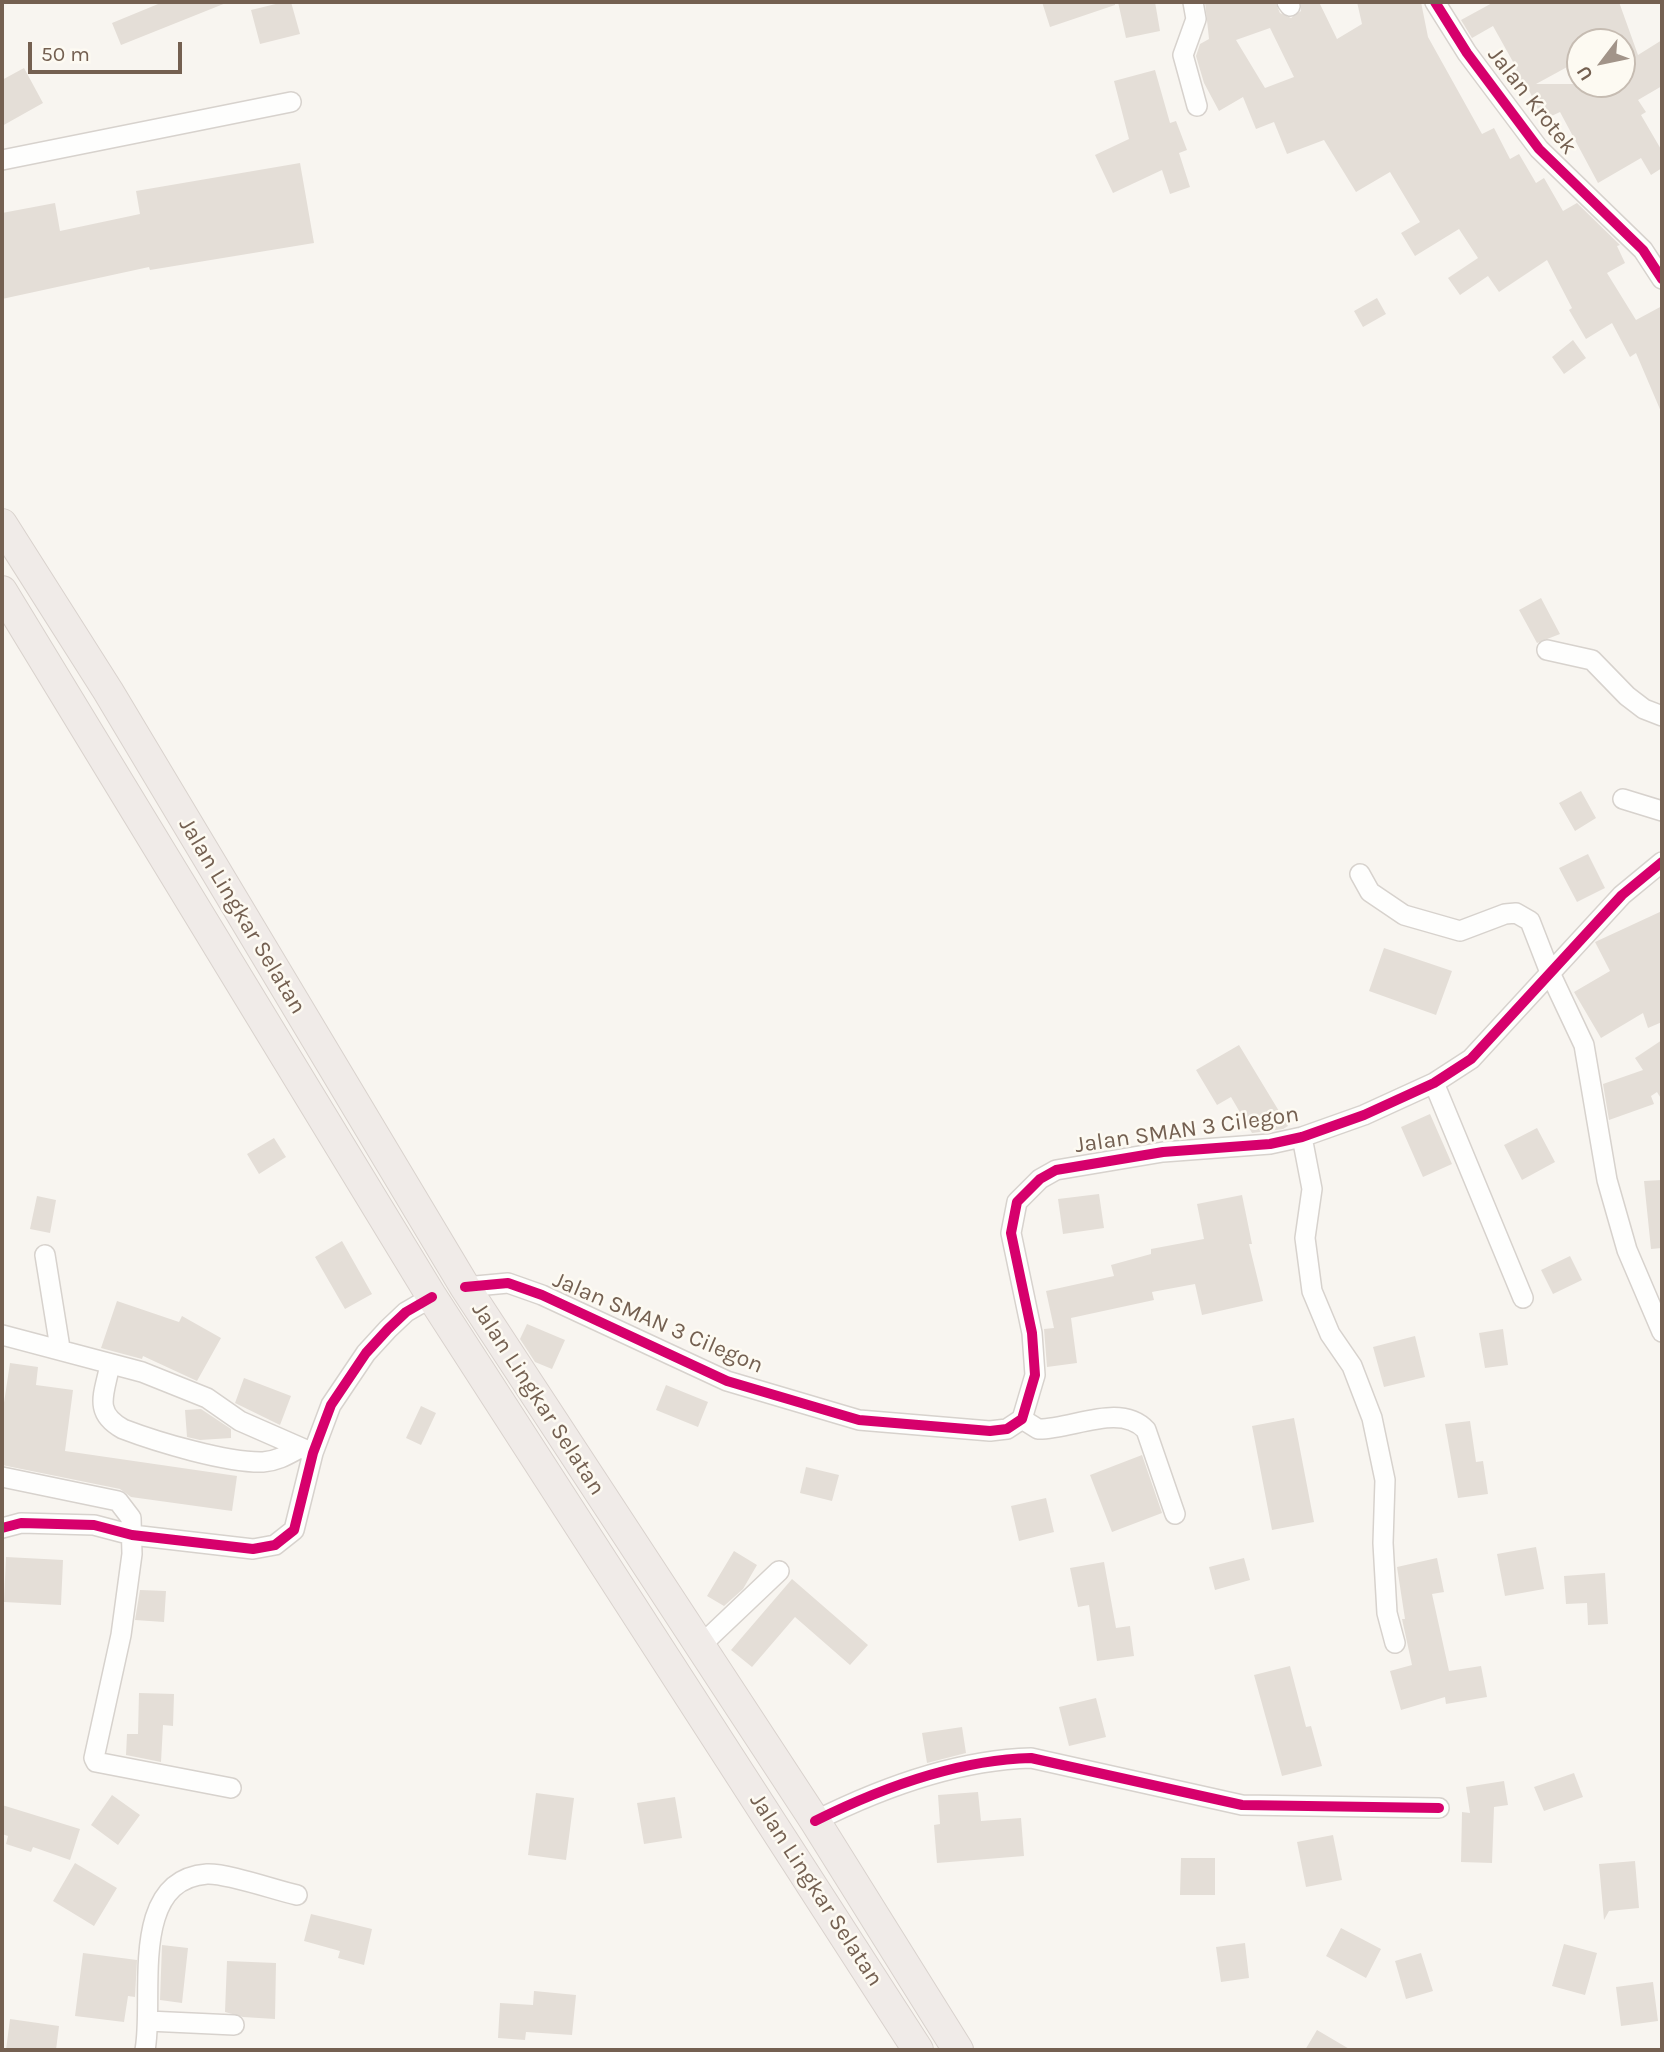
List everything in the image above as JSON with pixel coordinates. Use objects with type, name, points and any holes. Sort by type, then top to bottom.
[{"type":"highway","name":"Jalan Lingkar Selatan","points":[[2,524],[108,691],[465,1287],[815,1821],[958,2050]]},
{"type":"highway","name":"Jalan Lingkar Selatan","points":[[2,590],[432,1297],[918,2050]]},
{"type":"highway","points":[[432,1297],[465,1287]]},
{"type":"street","points":[[1193,2],[1196,19],[1183,55],[1196,106]]},
{"type":"street","name":"Jalan Krotek","points":[[1435,2],[1467,53],[1539,149],[1643,250],[1662,279]]},
{"type":"street","points":[[2,160],[291,102]]},
{"type":"street","points":[[1548,650],[1592,660],[1627,696],[1644,709],[1662,716]]},
{"type":"street","points":[[1623,799],[1662,811]]},
{"type":"street","name":"Jalan SMAN 3 Cilegon","points":[[465,1287],[508,1283],[542,1294],[727,1381],[859,1420],[990,1431],[1007,1429],[1022,1419],[1035,1375],[1032,1333],[1011,1233],[1017,1202],[1026,1191],[1056,1170],[1163,1152],[1270,1144],[1302,1137],[1364,1115],[1434,1083],[1471,1059],[1622,895],[1662,862]]},
{"type":"street","points":[[1360,874],[1370,891],[1404,915],[1460,931],[1505,914],[1516,914],[1530,922],[1584,1045],[1595,1119],[1610,1191],[1627,1250],[1662,1332]]},
{"type":"street","points":[[1434,1083],[1523,1298]]},
{"type":"street","points":[[1302,1137],[1312,1189],[1305,1238],[1312,1291],[1330,1334],[1352,1366],[1372,1418],[1385,1480],[1382,1544],[1387,1613],[1395,1643]]},
{"type":"street","points":[[45,1255],[60,1349]]},
{"type":"street","points":[[2,1528],[21,1523],[94,1525],[132,1535],[253,1549],[275,1545],[294,1530],[306,1450],[331,1405],[366,1353],[406,1312],[432,1297]]},
{"type":"street","points":[[2,1335],[110,1364],[207,1398],[240,1421],[306,1450]]},
{"type":"street","points":[[110,1364],[102,1407],[110,1422],[124,1429],[231,1459],[261,1462],[278,1460],[306,1450]]},
{"type":"street","points":[[1022,1419],[1038,1429],[1048,1429],[1122,1417],[1132,1418],[1146,1430],[1175,1514]]},
{"type":"street","points":[[2,1477],[118,1501],[131,1518],[125,1614],[94,1758],[100,1765],[230,1788]]},
{"type":"street","points":[[700,1646],[779,1571]]},
{"type":"street","points":[[815,1821],[856,1801],[921,1777],[999,1759],[1031,1758],[1190,1796],[1242,1805],[1438,1808]]},
{"type":"street","points":[[145,2050],[149,1940],[158,1912],[176,1885],[209,1874],[297,1895]]},
{"type":"street","points":[[148,2021],[234,2025]]},
{"type":"building","points":[[163,2],[226,3],[121,45],[112,23]]},
{"type":"building","points":[[291,2],[300,34],[260,44],[251,10]]},
{"type":"building","points":[[1042,2],[1115,2],[1115,5],[1050,27]]},
{"type":"building","points":[[1118,2],[1155,2],[1160,31],[1126,38]]},
{"type":"building","points":[[1205,2],[1275,2],[1280,13],[1291,18],[1301,11],[1301,2],[1319,2],[1337,39],[1362,24],[1357,2],[1421,2],[1428,37],[1482,134],[1494,128],[1510,159],[1519,154],[1536,183],[1544,178],[1563,211],[1577,203],[1620,245],[1617,246],[1625,263],[1607,273],[1636,320],[1662,306],[1662,414],[1636,353],[1630,357],[1612,323],[1586,339],[1569,310],[1572,308],[1547,260],[1499,292],[1488,276],[1460,295],[1448,278],[1478,258],[1459,229],[1415,256],[1401,233],[1420,222],[1390,172],[1356,192],[1324,140],[1287,154],[1274,122],[1256,129],[1243,97],[1219,111],[1204,83],[1196,56],[1200,44],[1209,39]],"holes":[[[1270,28],[1294,77],[1265,88],[1236,40]]]},
{"type":"building","points":[[1494,2],[1619,2],[1628,28],[1566,28],[1566,68],[1536,84],[1566,84],[1566,98],[1636,98],[1636,49],[1638,55],[1662,40],[1662,86],[1638,100],[1646,112],[1641,115],[1662,151],[1662,168],[1651,175],[1641,158],[1598,183],[1560,112],[1543,120],[1527,86],[1516,91],[1507,74],[1517,69],[1493,26],[1472,38],[1461,20]]},
{"type":"building","points":[[24,68],[43,103],[2,126],[2,80]]},
{"type":"building","points":[[1155,70],[1170,123],[1176,121],[1187,150],[1179,153],[1190,187],[1170,194],[1162,170],[1113,193],[1095,155],[1129,139],[1114,81]]},
{"type":"building","points":[[300,163],[314,243],[150,270],[149,267],[2,299],[2,213],[55,203],[60,231],[140,214],[136,191]]},
{"type":"building","points":[[1377,298],[1386,314],[1363,327],[1354,311]]},
{"type":"building","points":[[1573,340],[1586,358],[1564,374],[1552,357]]},
{"type":"building","points":[[1541,598],[1560,634],[1537,643],[1519,610]]},
{"type":"building","points":[[1581,791],[1596,818],[1575,831],[1559,803]]},
{"type":"building","points":[[1588,854],[1605,888],[1577,902],[1559,868]]},
{"type":"building","points":[[1662,911],[1662,1022],[1648,1028],[1643,1013],[1601,1038],[1574,992],[1610,971],[1595,942]]},
{"type":"building","points":[[1384,948],[1452,971],[1436,1015],[1369,991]]},
{"type":"building","points":[[1662,1040],[1662,1100],[1657,1092],[1651,1096],[1654,1104],[1609,1120],[1603,1084],[1643,1070],[1635,1058]]},
{"type":"building","points":[[1239,1045],[1288,1126],[1283,1129],[1252,1133],[1231,1097],[1217,1105],[1196,1070]]},
{"type":"building","points":[[1430,1114],[1452,1164],[1423,1177],[1401,1127]]},
{"type":"building","points":[[1537,1128],[1555,1162],[1522,1180],[1504,1145]]},
{"type":"building","points":[[274,1138],[286,1157],[259,1174],[247,1154]]},
{"type":"building","points":[[1662,1180],[1662,1248],[1651,1249],[1644,1181]]},
{"type":"building","points":[[1099,1194],[1104,1228],[1063,1234],[1058,1199]]},
{"type":"building","points":[[1242,1195],[1252,1244],[1249,1244],[1263,1301],[1202,1315],[1195,1284],[1152,1292],[1154,1300],[1071,1318],[1077,1363],[1047,1367],[1044,1329],[1054,1328],[1046,1291],[1114,1276],[1111,1265],[1151,1254],[1151,1249],[1204,1239],[1197,1204]]},
{"type":"building","points":[[37,1196],[56,1200],[50,1233],[30,1229]]},
{"type":"building","points":[[342,1241],[372,1294],[345,1309],[315,1257]]},
{"type":"building","points":[[1570,1256],[1582,1280],[1553,1294],[1541,1270]]},
{"type":"building","points":[[117,1301],[179,1322],[182,1316],[221,1338],[197,1381],[143,1356],[142,1359],[101,1348]]},
{"type":"building","points":[[527,1324],[565,1340],[552,1369],[535,1362],[520,1339]]},
{"type":"building","points":[[1503,1329],[1508,1365],[1485,1368],[1479,1333]]},
{"type":"building","points":[[1415,1336],[1425,1377],[1384,1387],[1373,1347]]},
{"type":"building","points":[[10,1363],[38,1367],[36,1385],[73,1390],[65,1451],[237,1476],[232,1511],[131,1497],[120,1489],[2,1465],[2,1416]]},
{"type":"building","points":[[244,1378],[291,1396],[280,1425],[235,1403]]},
{"type":"building","points":[[666,1385],[708,1402],[698,1427],[656,1410]]},
{"type":"building","points":[[421,1406],[436,1413],[421,1445],[406,1438]]},
{"type":"building","points":[[201,1409],[231,1429],[231,1438],[200,1440],[187,1437],[185,1410]]},
{"type":"building","points":[[1294,1418],[1314,1522],[1272,1530],[1252,1426]]},
{"type":"building","points":[[1470,1421],[1476,1462],[1483,1461],[1488,1494],[1458,1498],[1445,1424]]},
{"type":"building","points":[[1142,1455],[1162,1513],[1112,1532],[1090,1475]]},
{"type":"building","points":[[806,1467],[839,1475],[832,1501],[800,1493]]},
{"type":"building","points":[[1046,1498],[1054,1532],[1019,1541],[1011,1506]]},
{"type":"building","points":[[1536,1547],[1544,1589],[1505,1596],[1497,1554]]},
{"type":"building","points":[[734,1551],[757,1565],[743,1589],[724,1606],[707,1596]]},
{"type":"building","points":[[6,1557],[63,1560],[61,1605],[4,1602]]},
{"type":"building","points":[[1244,1558],[1250,1580],[1215,1590],[1209,1567]]},
{"type":"building","points":[[1437,1558],[1444,1592],[1432,1594],[1449,1671],[1481,1666],[1487,1697],[1446,1704],[1445,1697],[1401,1710],[1390,1671],[1412,1665],[1402,1619],[1405,1619],[1397,1567]]},
{"type":"building","points":[[1104,1562],[1116,1628],[1130,1626],[1134,1656],[1097,1661],[1089,1605],[1078,1607],[1070,1568]]},
{"type":"building","points":[[1605,1573],[1608,1624],[1588,1625],[1587,1603],[1566,1604],[1564,1576]]},
{"type":"building","points":[[792,1579],[868,1645],[850,1665],[795,1617],[752,1667],[731,1650]]},
{"type":"building","points":[[140,1590],[166,1591],[164,1622],[135,1620]]},
{"type":"building","points":[[1290,1666],[1306,1727],[1311,1726],[1322,1766],[1282,1776],[1254,1675]]},
{"type":"building","points":[[139,1693],[174,1694],[173,1726],[163,1725],[161,1762],[126,1755],[127,1734],[138,1734]]},
{"type":"building","points":[[1096,1698],[1106,1737],[1069,1746],[1059,1707]]},
{"type":"building","points":[[962,1727],[966,1753],[927,1763],[922,1733]]},
{"type":"building","points":[[1574,1773],[1583,1797],[1544,1811],[1534,1787]]},
{"type":"building","points":[[1504,1781],[1508,1805],[1494,1807],[1492,1863],[1461,1862],[1462,1812],[1470,1813],[1466,1787]]},
{"type":"building","points":[[978,1792],[981,1821],[1021,1818],[1024,1856],[937,1863],[934,1825],[940,1824],[938,1795]]},
{"type":"building","points":[[536,1793],[574,1798],[566,1860],[528,1855]]},
{"type":"building","points":[[112,1795],[140,1815],[118,1845],[91,1825]]},
{"type":"building","points":[[675,1797],[682,1838],[644,1844],[637,1803]]},
{"type":"building","points":[[2,1805],[80,1829],[70,1860],[33,1847],[31,1852],[6,1844],[8,1836],[2,1834]]},
{"type":"building","points":[[1333,1835],[1342,1880],[1306,1887],[1297,1842]]},
{"type":"building","points":[[1181,1858],[1215,1858],[1215,1895],[1180,1895]]},
{"type":"building","points":[[1635,1861],[1639,1908],[1609,1911],[1604,1920],[1599,1864]]},
{"type":"building","points":[[75,1863],[117,1888],[94,1926],[53,1901]]},
{"type":"building","points":[[311,1914],[372,1929],[364,1965],[338,1958],[340,1951],[304,1941]]},
{"type":"building","points":[[1341,1928],[1381,1949],[1366,1978],[1326,1956]]},
{"type":"building","points":[[1245,1943],[1249,1978],[1221,1982],[1216,1947]]},
{"type":"building","points":[[1564,1944],[1597,1953],[1585,1995],[1552,1986]]},
{"type":"building","points":[[162,1945],[188,1948],[182,2003],[160,2000]]},
{"type":"building","points":[[83,1953],[137,1960],[135,1997],[128,1996],[124,2022],[75,2016]]},
{"type":"building","points":[[1421,1953],[1433,1991],[1406,1999],[1395,1961]]},
{"type":"building","points":[[227,1961],[276,1963],[275,2019],[243,2017],[225,2012]]},
{"type":"building","points":[[1653,1982],[1658,2021],[1621,2026],[1616,1987]]},
{"type":"building","points":[[534,1991],[576,1995],[572,2035],[526,2032],[525,2040],[498,2038],[500,2003],[533,2005]]},
{"type":"building","points":[[10,2019],[59,2026],[56,2050],[6,2050]]},
{"type":"building","points":[[1317,2030],[1351,2050],[1305,2050]]},
{"type":"cycle path","points":[[1435,2],[1467,53],[1539,149],[1643,250],[1662,279]]},
{"type":"cycle path","points":[[465,1287],[508,1283],[542,1295],[727,1381],[859,1420],[990,1431],[1007,1429],[1022,1419],[1035,1375],[1032,1333],[1011,1233],[1017,1202],[1040,1179],[1056,1170],[1163,1152],[1270,1144],[1302,1137],[1364,1115],[1434,1083],[1471,1059],[1622,895],[1662,862]]},
{"type":"cycle path","points":[[2,1528],[21,1523],[94,1525],[132,1535],[253,1549],[275,1545],[294,1530],[313,1453],[331,1405],[366,1353],[388,1329],[406,1312],[432,1297]]},
{"type":"cycle path","points":[[815,1821],[893,1787],[947,1770],[1031,1758],[1242,1805],[1439,1808]]}]
